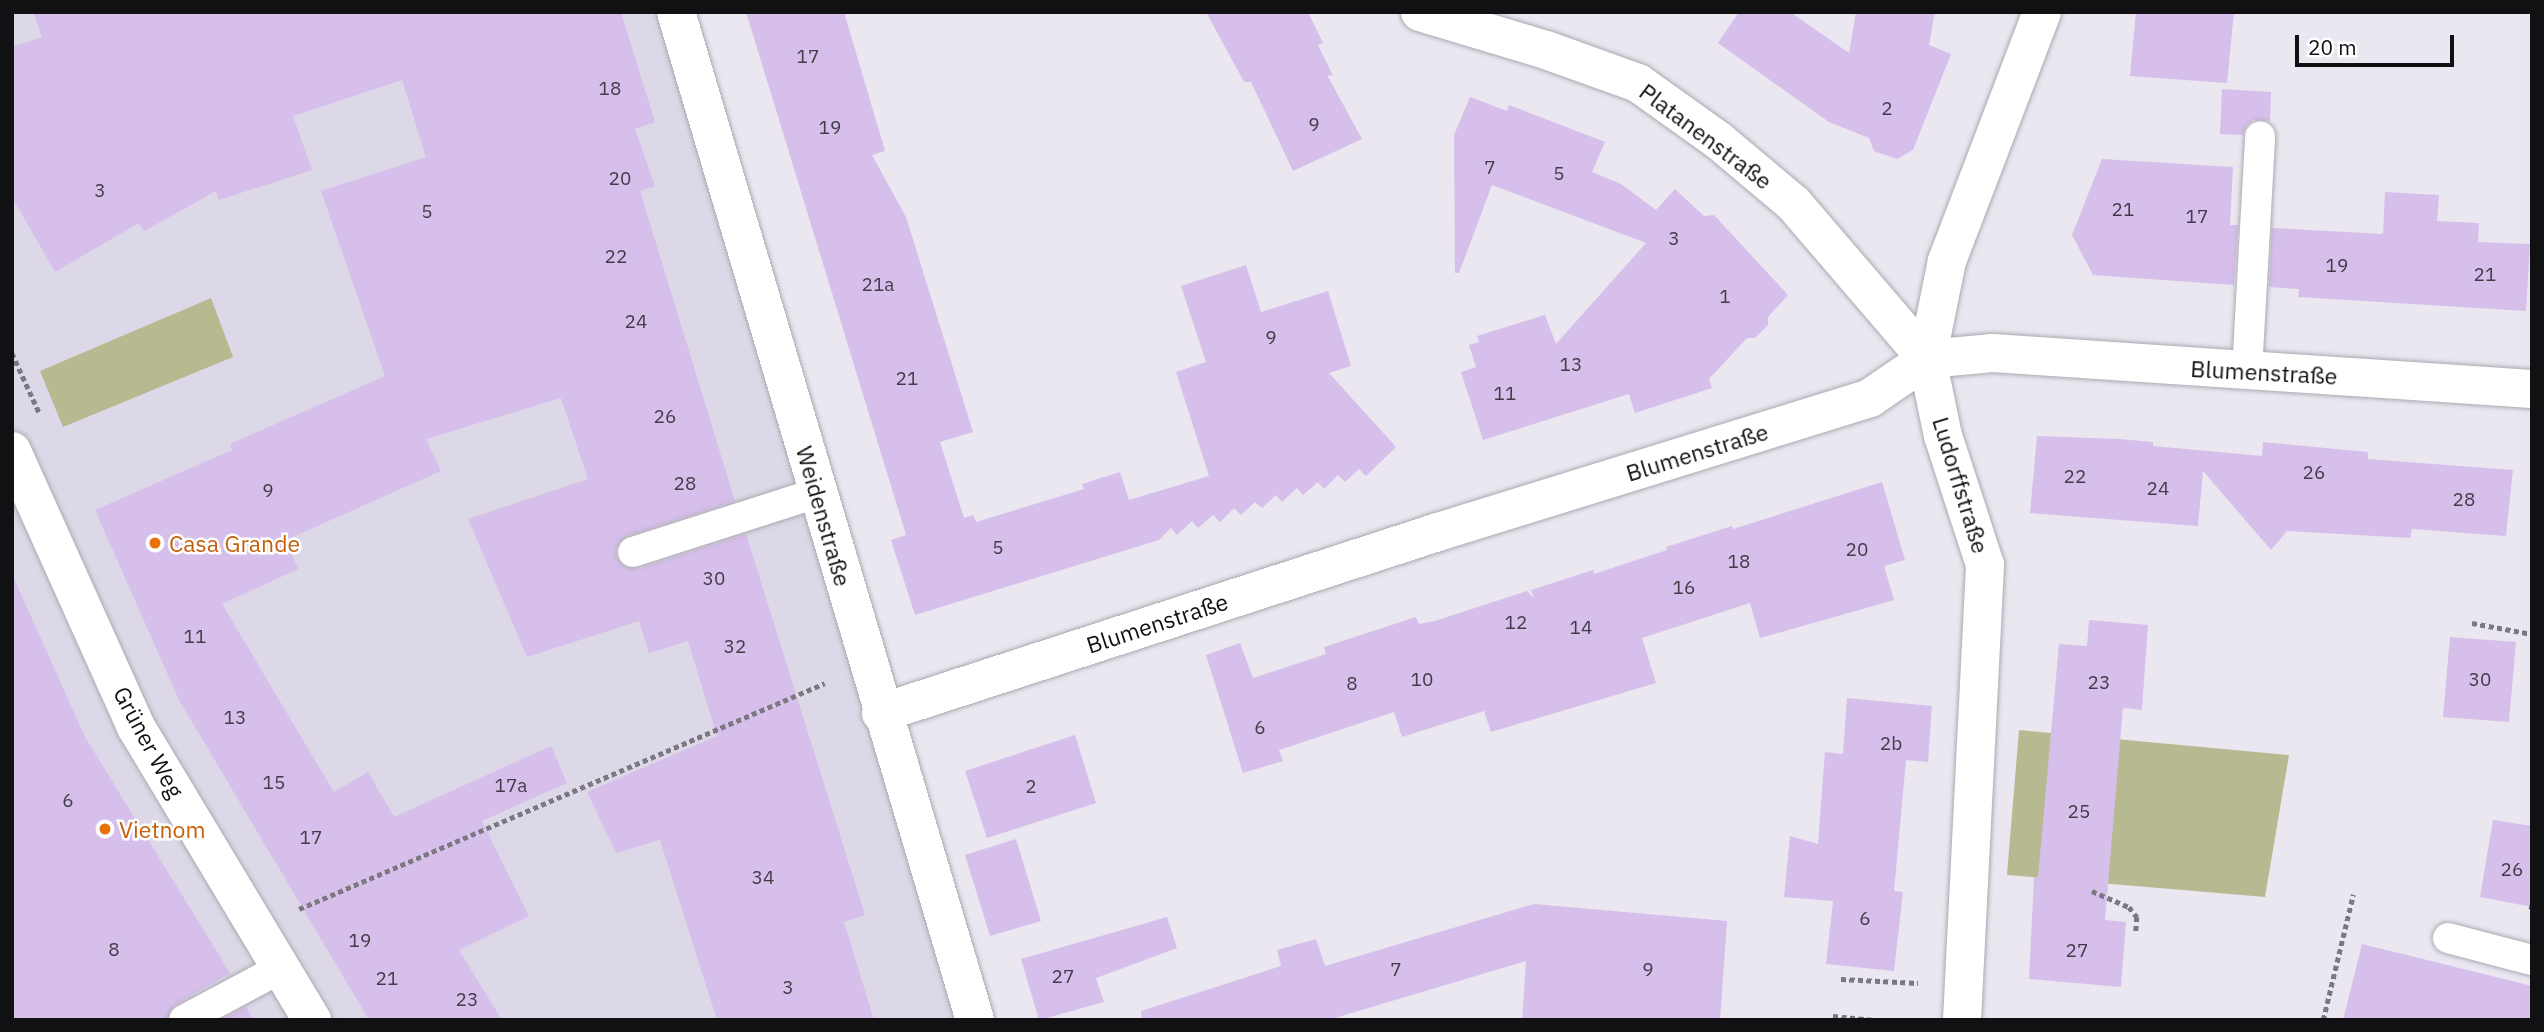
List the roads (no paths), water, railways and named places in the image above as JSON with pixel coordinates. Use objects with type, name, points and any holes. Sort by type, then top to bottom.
[{"type":"street","name":"Weidenstraße","points":[[676,12],[881,713],[975,1020]]},
{"type":"street","name":"Platanenstraße","points":[[1420,12],[1546,50],[1638,83],[1718,140],[1794,204],[1927,359]]},
{"type":"street","name":"Ludorffstraße","points":[[1963,1003],[1985,565],[1943,436],[1927,359],[1947,261],[2042,12]]},
{"type":"street","name":"Blumenstraße","points":[[881,713],[1438,533],[1870,398],[1927,359],[1993,353],[2532,389]]},
{"type":"street","name":"Grüner Weg","points":[[12,451],[136,727],[312,1020]]},
{"type":"lane","points":[[2247,372],[2260,136]]},
{"type":"lane","points":[[633,552],[817,493]]},
{"type":"lane","points":[[2448,938],[2532,960]]},
{"type":"lane","points":[[184,1020],[281,968]]},
{"type":"place","name":"Casa Grande","points":[[155,543]]},
{"type":"place","name":"Vietnom","points":[[105,829]]}]
